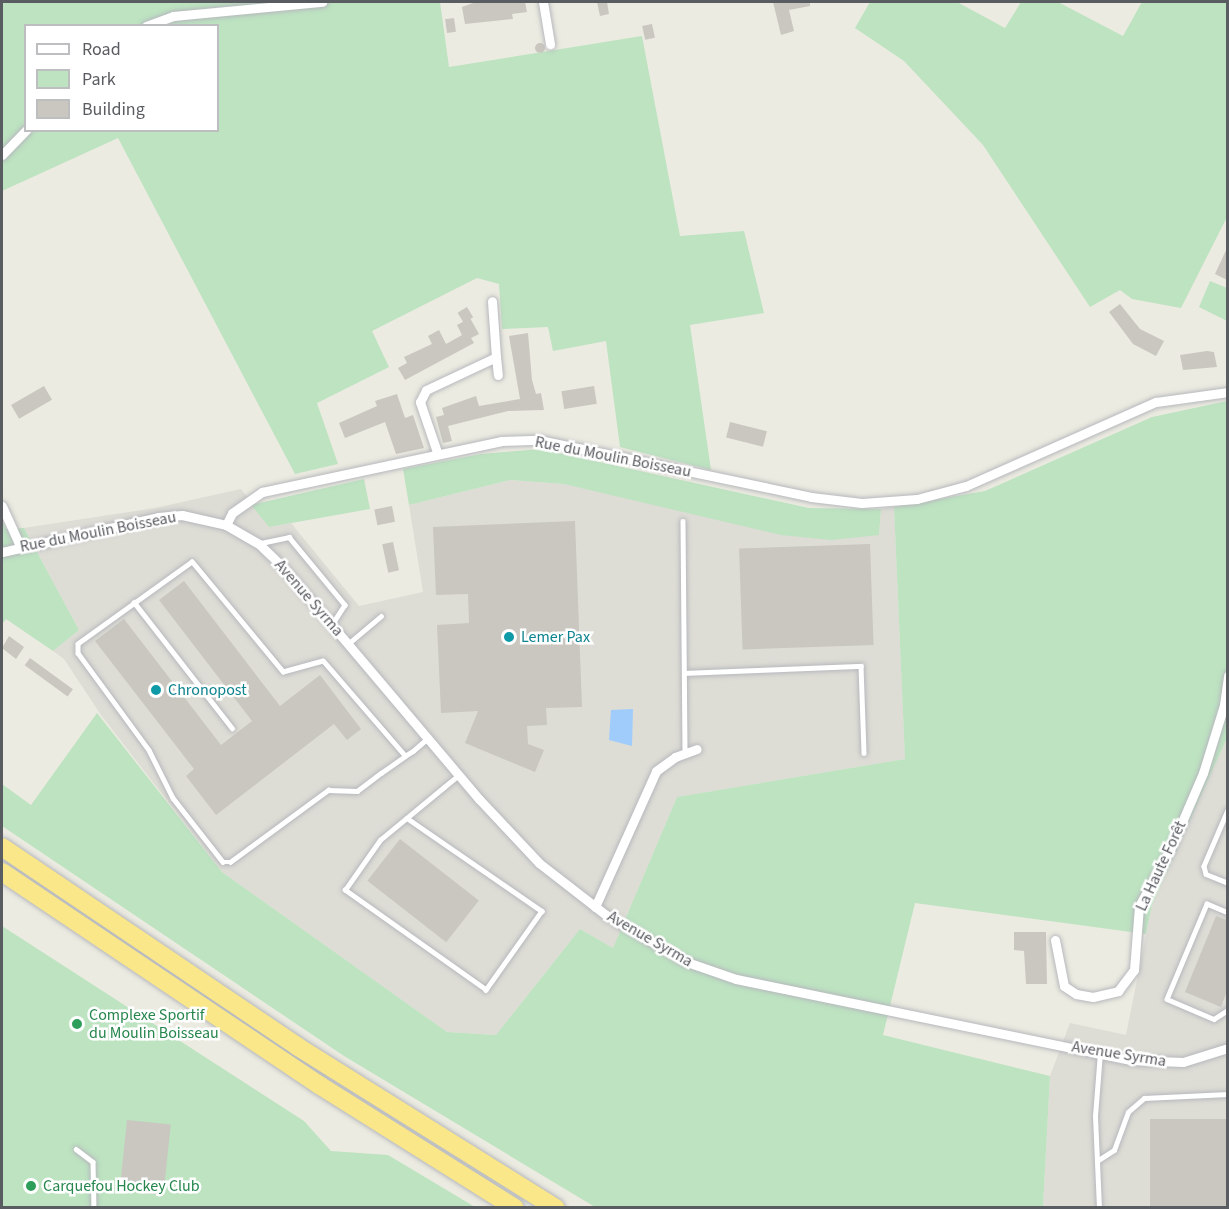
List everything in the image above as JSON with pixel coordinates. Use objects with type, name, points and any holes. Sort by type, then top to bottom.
[{"type":"highway","points":[[2,847],[306,1053],[556,1208]]},
{"type":"highway","points":[[2,872],[270,1053],[515,1208]]},
{"type":"street","points":[[151,24],[173,16],[322,2]]},
{"type":"street","points":[[543,2],[550,44]]},
{"type":"street","points":[[2,155],[24,132]]},
{"type":"street","points":[[492,301],[498,375]]},
{"type":"street","points":[[437,452],[420,402],[426,390],[496,357]]},
{"type":"street","name":"Rue du Moulin Boisseau","points":[[2,552],[20,546],[158,517],[182,515],[226,525],[249,498],[262,492],[437,452],[501,441],[539,440],[811,497],[862,503],[917,499],[966,486],[1156,402],[1227,392]]},
{"type":"street","points":[[2,506],[20,546]]},
{"type":"street","name":"Avenue Syrma","points":[[226,525],[259,544],[332,625],[459,775],[539,863],[595,907],[684,961],[736,979],[1159,1064],[1206,1057],[1227,1048]]},
{"type":"street","name":"La Haute Forêt","points":[[1055,940],[1064,986],[1076,994],[1093,997],[1118,991],[1134,970],[1139,906],[1170,850],[1203,773],[1224,705],[1227,675]]},
{"type":"street","points":[[595,907],[656,771],[685,752],[697,749]]},
{"type":"lane","points":[[683,521],[685,752]]},
{"type":"lane","points":[[259,544],[289,537],[345,605],[332,625]]},
{"type":"lane","points":[[405,756],[323,661],[283,672],[195,564],[185,564],[78,645],[78,653],[149,750],[173,798],[223,862],[230,862],[328,790],[357,791],[405,756],[428,738]]},
{"type":"lane","points":[[134,602],[232,728]]},
{"type":"lane","points":[[348,644],[381,616]]},
{"type":"lane","points":[[685,673],[861,666],[864,753]]},
{"type":"lane","points":[[407,818],[542,911],[486,990],[345,890],[380,840],[459,775]]},
{"type":"lane","points":[[1227,810],[1204,866],[1206,874],[1227,883]]},
{"type":"lane","points":[[1227,913],[1207,904],[1167,999],[1214,1018],[1227,1010]]},
{"type":"lane","points":[[1099,1208],[1095,1116],[1100,1053]]},
{"type":"lane","points":[[1097,1161],[1114,1150],[1128,1112],[1144,1098],[1227,1094]]},
{"type":"lane","points":[[76,1149],[93,1162],[94,1208]]},
{"type":"shaded area","points":[[510,480],[564,484],[672,507],[879,535],[881,509],[894,507],[905,759],[677,797],[613,948],[580,929],[496,1035],[447,1032],[222,872],[101,715],[64,659],[53,651],[79,630],[24,528],[155,508],[241,489],[269,527],[291,523],[359,606],[423,592],[409,505]]},
{"type":"shaded area","points":[[1227,738],[1227,1207],[1043,1208],[1050,1076],[1070,1023],[1126,1035],[1152,905]]},
{"type":"green space","points":[[2,2],[440,2],[449,67],[642,36],[680,236],[744,231],[764,313],[690,325],[711,470],[620,447],[606,341],[553,351],[548,327],[502,329],[499,284],[477,278],[372,331],[389,367],[317,403],[338,464],[295,474],[118,138],[2,191]]},
{"type":"green space","points":[[870,2],[957,2],[1005,28],[1021,2],[1058,2],[1123,36],[1142,2],[1227,2],[1227,217],[1181,308],[1132,299],[1120,290],[1090,307],[983,145],[904,61],[855,28]]},
{"type":"green space","points":[[1210,281],[1227,288],[1227,321],[1199,307]]},
{"type":"green space","points":[[1227,401],[1227,738],[1152,905],[1146,934],[915,903],[883,1035],[1050,1076],[1043,1207],[595,1207],[344,1056],[2,826],[2,784],[31,805],[97,713],[222,872],[447,1032],[496,1035],[580,929],[613,948],[677,797],[905,759],[894,507],[985,491],[1152,417]]},
{"type":"green space","points":[[540,449],[809,508],[881,509],[879,535],[831,540],[781,535],[564,484],[510,480],[409,505],[403,469],[481,454]]},
{"type":"green space","points":[[364,479],[370,509],[269,527],[251,505]]},
{"type":"green space","points":[[2,520],[6,529],[24,528],[79,630],[53,651],[6,619],[2,624]]},
{"type":"green space","name":"Complexe Sportif du Moulin Boisseau","points":[[2,926],[304,1121],[331,1151],[388,1155],[475,1207],[2,1207]]},
{"type":"water","points":[[633,709],[632,746],[609,740],[611,710]]},
{"type":"building","points":[[476,2],[525,2],[527,12],[512,14],[513,19],[465,24],[462,7]]},
{"type":"building","points":[[597,2],[607,2],[609,14],[600,16]]},
{"type":"building","points":[[773,2],[810,2],[810,6],[789,10],[794,31],[781,35]]},
{"type":"building","points":[[454,18],[456,32],[447,33],[445,19]]},
{"type":"building","points":[[652,24],[655,38],[645,40],[642,26]]},
{"type":"building","points":[[540,43],[544,44],[544,52],[540,53],[536,52],[535,48],[536,44]]},
{"type":"building","points":[[1227,248],[1227,280],[1215,274]]},
{"type":"building","points":[[1120,304],[1140,329],[1164,341],[1156,356],[1133,344],[1109,312]]},
{"type":"building","points":[[467,307],[473,317],[464,323],[458,313]]},
{"type":"building","points":[[470,318],[479,334],[471,338],[474,343],[405,380],[398,368],[407,363],[404,357],[432,344],[428,336],[439,330],[446,344],[462,335],[457,325]]},
{"type":"building","points":[[528,333],[532,380],[536,394],[541,393],[544,410],[508,411],[448,426],[452,441],[443,443],[436,417],[444,415],[442,408],[476,396],[479,406],[520,399],[509,336]]},
{"type":"building","points":[[1214,352],[1217,367],[1183,370],[1180,355]]},
{"type":"building","points":[[44,386],[52,400],[19,419],[11,405]]},
{"type":"building","points":[[594,386],[597,404],[564,409],[561,391]]},
{"type":"building","points":[[397,394],[405,418],[413,415],[424,448],[396,454],[385,422],[345,438],[339,423],[377,406],[375,401]]},
{"type":"building","points":[[730,422],[767,431],[763,447],[726,438]]},
{"type":"building","points":[[392,506],[395,522],[377,525],[374,509]]},
{"type":"building","name":"Lemer Pax","points":[[575,521],[582,707],[546,708],[547,725],[527,726],[528,744],[544,750],[535,772],[465,743],[478,711],[441,713],[437,625],[469,623],[468,594],[436,595],[433,527]]},
{"type":"building","points":[[393,542],[399,570],[388,573],[382,544]]},
{"type":"building","points":[[870,544],[874,645],[743,650],[739,549]]},
{"type":"building","name":"Chronopost","points":[[184,581],[280,706],[320,675],[361,729],[347,740],[334,724],[216,815],[186,776],[194,769],[95,641],[124,619],[221,745],[252,721],[159,600]]},
{"type":"building","points":[[9,636],[24,647],[16,659],[2,648]]},
{"type":"building","points":[[30,658],[73,689],[68,696],[25,665]]},
{"type":"building","points":[[400,839],[479,901],[446,942],[367,881]]},
{"type":"building","points":[[1216,916],[1227,920],[1227,991],[1221,1007],[1185,992]]},
{"type":"building","points":[[1014,932],[1046,932],[1047,984],[1026,984],[1024,951],[1014,950]]},
{"type":"building","points":[[1150,1119],[1227,1119],[1227,1208],[1150,1208]]},
{"type":"building","points":[[127,1120],[171,1125],[163,1195],[120,1191]]},
{"type":"place","name":"Lemer Pax","points":[[509,637]]},
{"type":"place","name":"Chronopost","points":[[156,690]]},
{"type":"place","name":"Complexe Sportif du Moulin Boisseau","points":[[77,1024]]},
{"type":"place","name":"Carquefou Hockey Club","points":[[31,1186]]}]
